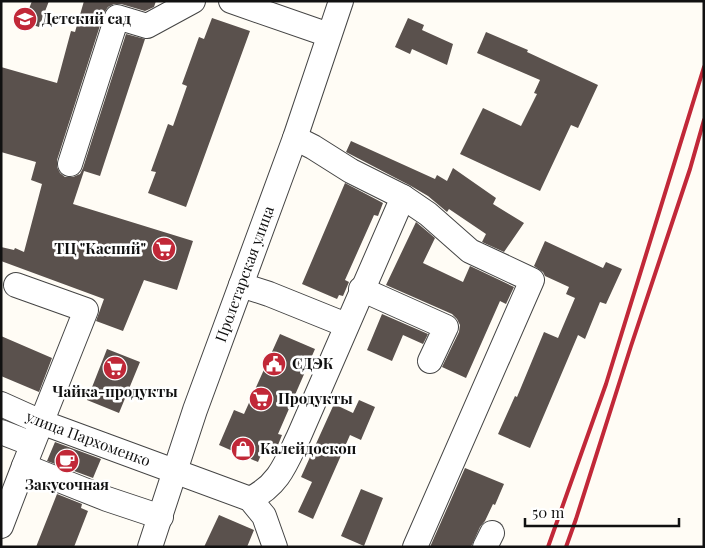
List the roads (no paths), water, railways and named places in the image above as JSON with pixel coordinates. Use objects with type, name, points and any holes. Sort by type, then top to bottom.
[{"type":"street","points":[[70,164],[116,17],[147,26],[193,1]]},
{"type":"street","points":[[231,1],[329,35]]},
{"type":"street","name":"Пролетарская улица","points":[[150,547],[162,517],[195,410],[295,138],[341,1]]},
{"type":"street","points":[[295,138],[351,171],[402,197],[428,214],[470,250],[532,280],[415,547]]},
{"type":"street","points":[[275,547],[264,516],[250,499],[264,492],[281,472],[299,436],[402,197]]},
{"type":"street","points":[[1,526],[86,310],[16,285]]},
{"type":"street","points":[[241,285],[269,294],[346,325]]},
{"type":"street","points":[[361,289],[446,327],[430,361]]},
{"type":"street","name":"улица Пархоменко","points":[[1,404],[41,422],[250,499]]},
{"type":"street","points":[[1,432],[32,444]]},
{"type":"street","points":[[24,466],[107,499],[162,517]]},
{"type":"railway","points":[[548,547],[606,384],[704,67]]},
{"type":"railway","points":[[566,547],[690,169],[704,120]]},
{"type":"place","name":"Детский сад","points":[[25,19]]},
{"type":"place","name":"ТЦ \"Каспий\"","points":[[164,249]]},
{"type":"place","name":"СДЭК","points":[[274,364]]},
{"type":"place","name":"Чайка-продукты","points":[[115,368]]},
{"type":"place","name":"Продукты","points":[[261,399]]},
{"type":"place","name":"Калейдоскоп","points":[[243,449]]},
{"type":"place","name":"Закусочная","points":[[67,461]]}]
